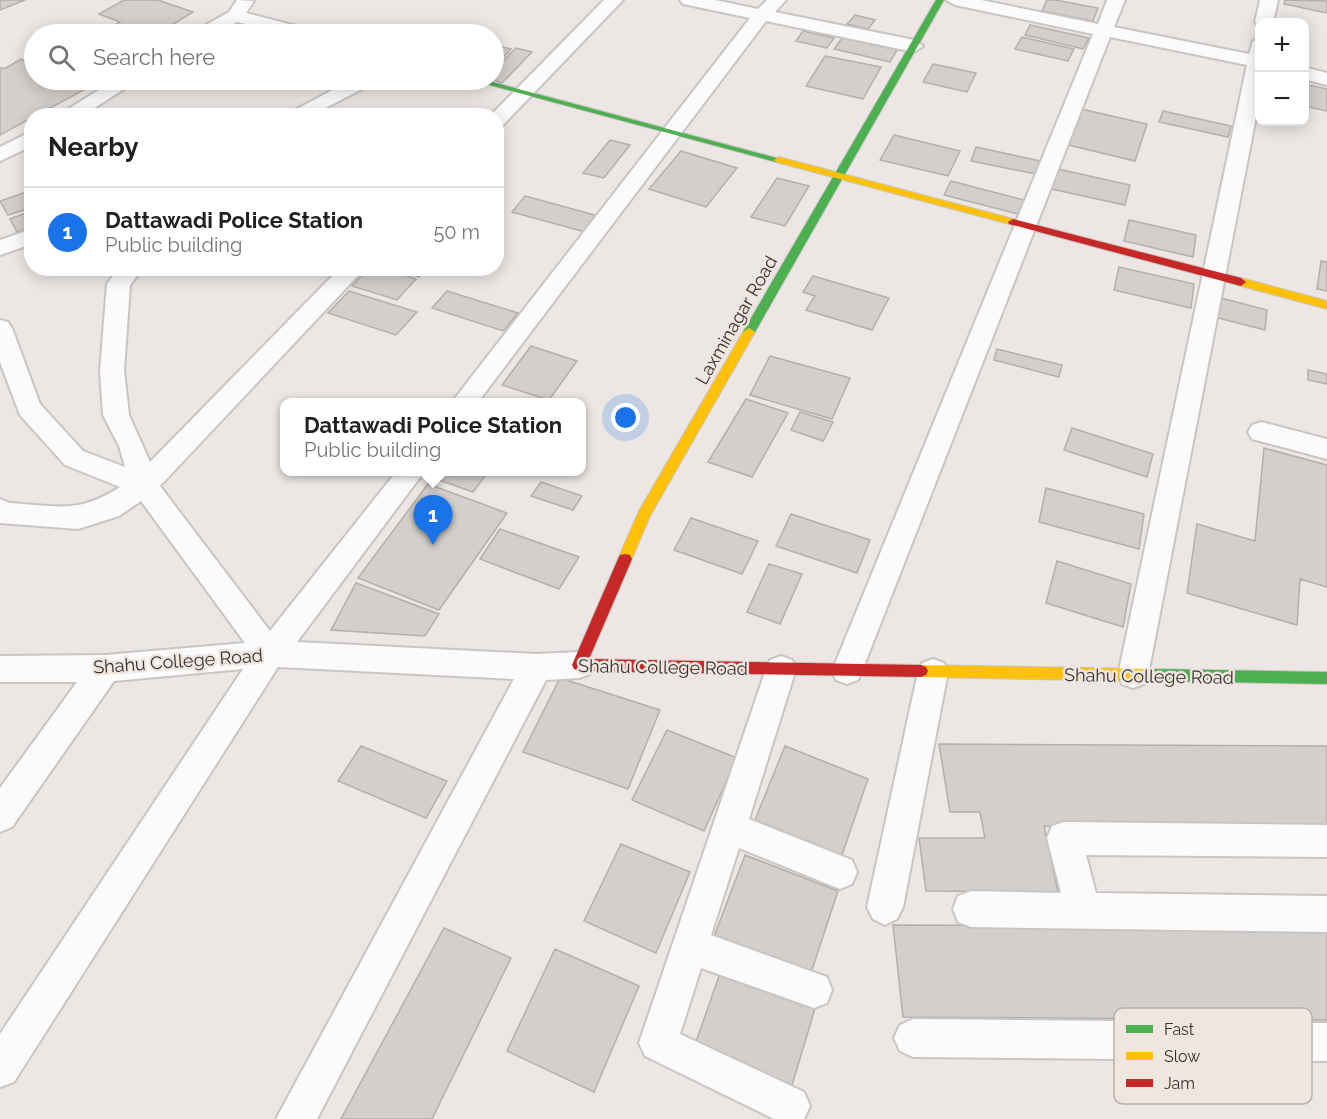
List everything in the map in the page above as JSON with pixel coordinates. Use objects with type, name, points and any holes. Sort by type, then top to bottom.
[{"type":"street","points":[[221,24],[235,16],[245,0]]},
{"type":"street","points":[[504,113],[614,0]]},
{"type":"street","points":[[689,0],[914,46]]},
{"type":"street","points":[[467,398],[761,16],[777,0]]},
{"type":"street","name":"Laxminagar Road","points":[[579,665],[644,515],[940,0]]},
{"type":"street","points":[[955,0],[1103,30],[1255,55]]},
{"type":"street","points":[[847,670],[1116,0]]},
{"type":"street","points":[[1265,18],[1269,0]]},
{"type":"street","points":[[235,16],[267,24]]},
{"type":"street","points":[[1133,675],[1255,71]]},
{"type":"street","points":[[1309,74],[1327,79]]},
{"type":"street","points":[[504,87],[1327,305]]},
{"type":"street","points":[[81,108],[111,90]]},
{"type":"street","points":[[310,108],[345,90]]},
{"type":"street","points":[[0,155],[24,142]]},
{"type":"street","points":[[0,248],[24,239]]},
{"type":"street","points":[[126,276],[119,284],[112,371],[116,415],[132,446],[144,484],[270,654]]},
{"type":"street","points":[[0,510],[3,513],[78,518],[109,508],[144,484],[346,276]]},
{"type":"street","points":[[0,328],[29,408],[74,458],[144,484]]},
{"type":"street","points":[[1261,432],[1327,449]]},
{"type":"street","points":[[0,1068],[270,654],[407,476]]},
{"type":"street","name":"Shahu College Road","points":[[0,669],[105,668],[270,654],[537,667],[579,665],[1327,678]]},
{"type":"street","points":[[296,1119],[537,667]]},
{"type":"street","points":[[0,816],[105,668]]},
{"type":"street","points":[[781,669],[658,1043],[790,1106]]},
{"type":"street","points":[[885,907],[933,672]]},
{"type":"street","points":[[729,827],[840,873]]},
{"type":"street","points":[[1083,910],[1064,838],[1327,841]]},
{"type":"street","points":[[971,909],[1327,914]]},
{"type":"street","points":[[690,946],[814,990]]},
{"type":"street","points":[[913,1038],[1114,1040]]},
{"type":"street","points":[[1312,1042],[1327,1042]]},
{"type":"building","points":[[0,0],[25,0],[0,10]]},
{"type":"building","points":[[124,0],[158,0],[193,12],[173,24],[116,24],[120,22],[99,14]]},
{"type":"building","points":[[1047,0],[1098,8],[1093,21],[1042,11]]},
{"type":"building","points":[[1285,0],[1327,1],[1327,13],[1284,4]]},
{"type":"building","points":[[855,15],[875,20],[868,29],[847,24]]},
{"type":"building","points":[[1030,25],[1089,38],[1083,49],[1025,35]]},
{"type":"building","points":[[803,31],[834,38],[827,48],[796,41]]},
{"type":"building","points":[[1022,37],[1074,49],[1068,61],[1015,49]]},
{"type":"building","points":[[842,38],[897,50],[890,62],[834,49]]},
{"type":"building","points":[[504,47],[511,49],[504,56]]},
{"type":"building","points":[[516,48],[532,52],[504,81],[504,60]]},
{"type":"building","points":[[825,56],[881,67],[863,99],[806,86]]},
{"type":"building","points":[[21,59],[24,61],[24,90],[83,90],[50,108],[24,108],[24,122],[0,135],[0,68],[6,68]]},
{"type":"building","points":[[933,64],[976,73],[967,92],[923,82]]},
{"type":"building","points":[[1309,85],[1327,89],[1327,111],[1309,107]]},
{"type":"building","points":[[1081,109],[1147,124],[1135,161],[1068,145]]},
{"type":"building","points":[[1163,111],[1231,126],[1228,137],[1159,122]]},
{"type":"building","points":[[894,135],[960,151],[948,176],[880,160]]},
{"type":"building","points":[[610,140],[630,145],[604,178],[583,173]]},
{"type":"building","points":[[976,147],[1045,162],[1041,175],[971,161]]},
{"type":"building","points":[[681,151],[737,168],[706,207],[649,189]]},
{"type":"building","points":[[1058,169],[1130,185],[1125,205],[1051,189]]},
{"type":"building","points":[[777,178],[809,186],[785,226],[751,217]]},
{"type":"building","points":[[951,181],[1024,200],[1018,214],[944,195]]},
{"type":"building","points":[[24,193],[24,210],[8,215],[0,201]]},
{"type":"building","points":[[525,196],[598,216],[585,232],[512,212]]},
{"type":"building","points":[[24,214],[24,230],[17,232],[10,219]]},
{"type":"building","points":[[1129,220],[1196,235],[1193,257],[1124,241]]},
{"type":"building","points":[[1321,261],[1327,262],[1327,291],[1317,289]]},
{"type":"building","points":[[1119,267],[1194,284],[1191,308],[1114,290]]},
{"type":"building","points":[[361,276],[406,276],[416,279],[397,300],[352,286]]},
{"type":"building","points":[[813,276],[889,298],[872,330],[806,310],[815,296],[803,292]]},
{"type":"building","points":[[349,291],[417,312],[396,335],[328,313]]},
{"type":"building","points":[[447,291],[518,313],[503,331],[432,308]]},
{"type":"building","points":[[1221,298],[1267,310],[1265,330],[1218,318]]},
{"type":"building","points":[[531,346],[577,361],[550,398],[543,398],[502,385]]},
{"type":"building","points":[[997,349],[1062,365],[1059,377],[994,360]]},
{"type":"building","points":[[770,356],[850,378],[832,419],[750,395]]},
{"type":"building","points":[[1308,370],[1327,374],[1327,384],[1308,380]]},
{"type":"building","points":[[746,399],[788,413],[752,477],[708,462]]},
{"type":"building","points":[[800,412],[833,422],[823,441],[791,430]]},
{"type":"building","points":[[1072,428],[1153,454],[1147,477],[1064,450]]},
{"type":"building","points":[[1264,448],[1327,465],[1327,587],[1300,579],[1297,625],[1187,593],[1197,524],[1255,541]]},
{"type":"building","points":[[428,476],[485,476],[473,492]]},
{"type":"building","points":[[541,482],[582,496],[573,510],[531,496]]},
{"type":"building","points":[[428,484],[507,513],[439,610],[358,578]]},
{"type":"building","points":[[1046,488],[1144,514],[1139,549],[1039,522]]},
{"type":"building","points":[[791,514],[870,540],[857,573],[776,546]]},
{"type":"building","points":[[691,518],[758,541],[742,574],[674,550]]},
{"type":"building","points":[[500,529],[579,557],[559,589],[480,559]]},
{"type":"building","points":[[1057,561],[1131,584],[1123,627],[1046,603]]},
{"type":"building","points":[[769,564],[802,574],[780,624],[747,612]]},
{"type":"building","points":[[356,583],[439,614],[425,636],[331,630]]},
{"type":"building","points":[[560,678],[660,710],[628,789],[523,752]]},
{"type":"building","points":[[667,730],[737,758],[704,831],[632,800]]},
{"type":"building","points":[[939,744],[1327,746],[1327,828],[1044,826],[1058,892],[926,891],[919,838],[985,838],[980,812],[950,812]]},
{"type":"building","points":[[361,746],[447,781],[426,818],[338,781]]},
{"type":"building","points":[[785,746],[868,779],[842,855],[755,820]]},
{"type":"building","points":[[621,844],[690,872],[656,953],[584,921]]},
{"type":"building","points":[[745,855],[838,891],[809,979],[713,939]]},
{"type":"building","points":[[893,925],[1327,927],[1327,1020],[1312,1020],[1312,1008],[1114,1008],[1114,1018],[903,1017]]},
{"type":"building","points":[[444,928],[511,958],[432,1119],[341,1119]]},
{"type":"building","points":[[555,949],[639,986],[594,1092],[507,1051]]},
{"type":"building","points":[[723,965],[817,1002],[789,1095],[692,1053]]},
{"type":"traffic: fast","points":[[749,332],[940,0]]},
{"type":"traffic: fast","points":[[504,87],[779,160]]},
{"type":"traffic: fast","points":[[1150,675],[1327,678]]},
{"type":"traffic: slow","points":[[779,160],[1013,222]]},
{"type":"traffic: slow","points":[[1241,282],[1327,305]]},
{"type":"traffic: slow","points":[[625,559],[644,515],[749,332]]},
{"type":"traffic: slow","points":[[921,671],[1150,675]]},
{"type":"traffic: jam","points":[[1013,222],[1241,282]]},
{"type":"traffic: jam","points":[[625,559],[579,665],[921,671]]},
{"type":"place","name":"Dattawadi Police Station","points":[[433,545]]}]
